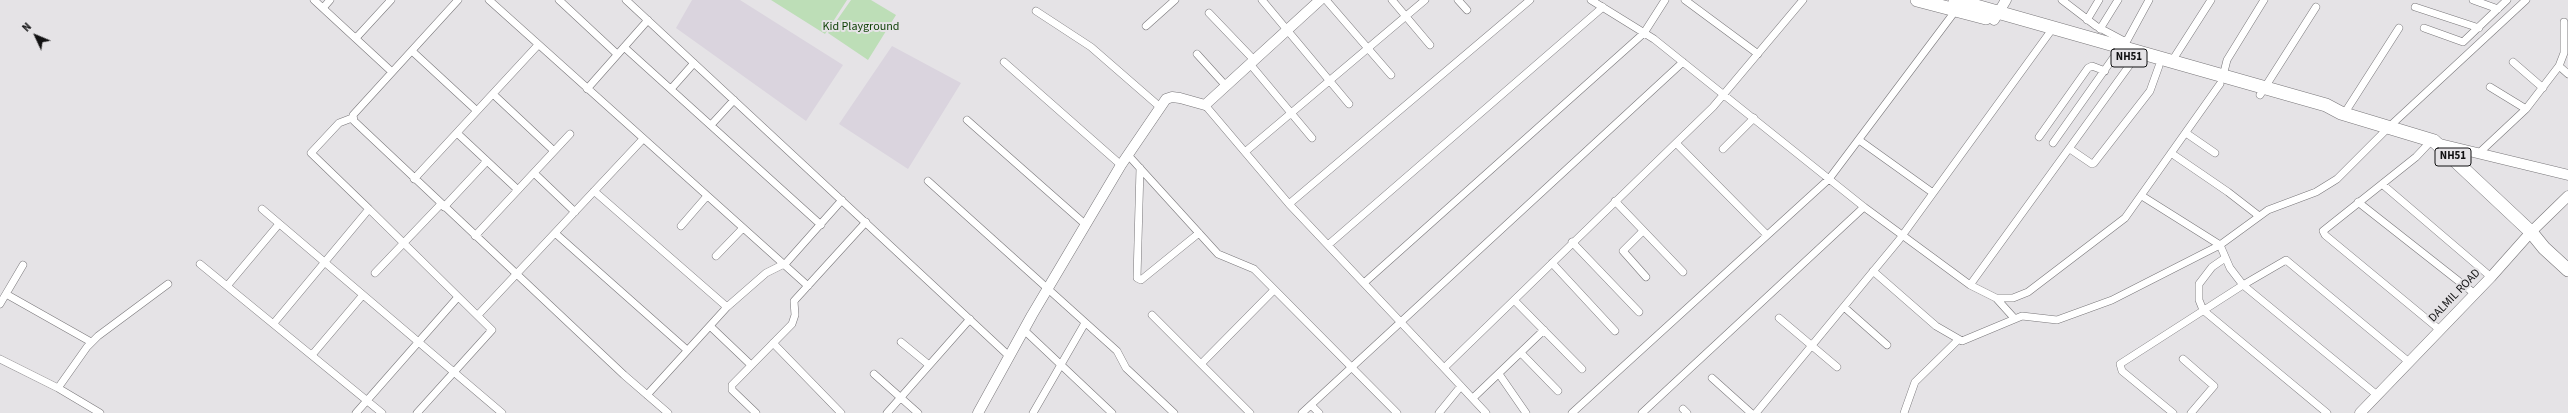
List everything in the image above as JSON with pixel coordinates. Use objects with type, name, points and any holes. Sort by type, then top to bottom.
[{"type":"highway","name":"NH51","points":[[1917,0],[1956,5],[2121,50],[2172,61],[2221,80]]},
{"type":"highway","name":"NH51","points":[[2121,50],[2134,59],[2262,91],[2326,105],[2342,114],[2390,126],[2436,142],[2542,243],[2568,262]]},
{"type":"highway","name":"NH51","points":[[2542,243],[2544,248],[2568,270]]},
{"type":"street","points":[[314,0],[392,72]]},
{"type":"street","points":[[323,8],[330,0]]},
{"type":"street","points":[[356,38],[391,0]]},
{"type":"street","points":[[417,413],[452,372],[492,330],[311,153],[339,123],[352,118],[458,0]]},
{"type":"street","points":[[488,0],[808,286]]},
{"type":"street","points":[[559,0],[617,54]]},
{"type":"street","points":[[626,0],[1009,356]]},
{"type":"street","points":[[1146,26],[1175,0]]},
{"type":"street","points":[[1262,0],[1288,29],[1349,104]]},
{"type":"street","points":[[1205,105],[1320,0]]},
{"type":"street","points":[[1326,0],[1391,75]]},
{"type":"street","points":[[1392,0],[1430,45]]},
{"type":"street","points":[[1245,152],[1425,0]]},
{"type":"street","points":[[1458,0],[1467,10]]},
{"type":"street","points":[[1289,204],[1530,0]]},
{"type":"street","points":[[1364,283],[1644,33],[1666,0]]},
{"type":"street","points":[[1685,0],[1758,54]]},
{"type":"street","points":[[1444,368],[1725,94],[1803,0]]},
{"type":"street","points":[[1996,16],[2006,0]]},
{"type":"street","points":[[2062,0],[2073,3],[2087,20],[2100,29],[2121,50]]},
{"type":"street","points":[[2087,20],[2099,0]]},
{"type":"street","points":[[2100,29],[2118,0]]},
{"type":"street","points":[[2053,143],[2121,50],[2149,0]]},
{"type":"street","points":[[2172,61],[2211,0]]},
{"type":"street","points":[[1996,298],[2013,298],[2028,292],[2125,218],[2186,133],[2221,80],[2228,60],[2264,0]]},
{"type":"street","points":[[2473,0],[2498,9]]},
{"type":"street","points":[[2424,28],[2460,42],[2466,40],[2507,0]]},
{"type":"street","points":[[1874,271],[1936,326],[1958,340],[1967,340],[2014,318],[2030,316],[2050,321],[2063,319],[2119,297],[2220,245],[2259,216],[2327,186],[2351,166],[2390,126],[2526,0]]},
{"type":"street","points":[[1328,245],[1597,3],[1644,33],[1725,94],[1864,207],[1970,285],[1996,298],[2014,318]]},
{"type":"street","points":[[1572,413],[1829,179],[1956,5]]},
{"type":"street","points":[[2262,91],[2316,7]]},
{"type":"street","points":[[2415,7],[2479,28]]},
{"type":"street","points":[[1036,11],[1091,46],[1160,107]]},
{"type":"street","points":[[1209,12],[1252,62],[1312,138]]},
{"type":"street","points":[[587,88],[648,20]]},
{"type":"street","points":[[2479,154],[2526,109],[2559,66],[2564,53],[2564,22]]},
{"type":"street","points":[[2342,114],[2399,28]]},
{"type":"street","points":[[1756,413],[1902,235],[2051,31]]},
{"type":"street","points":[[414,179],[538,45]]},
{"type":"street","points":[[624,46],[821,225]]},
{"type":"street","points":[[412,51],[477,111]]},
{"type":"street","points":[[1197,54],[1226,86]]},
{"type":"street","points":[[1970,285],[2134,59]]},
{"type":"street","points":[[1004,62],[1121,165]]},
{"type":"street","points":[[1302,413],[1400,321],[1683,62]]},
{"type":"street","points":[[2513,62],[2543,88]]},
{"type":"street","points":[[671,89],[694,63]]},
{"type":"street","points":[[2039,137],[2088,68],[2092,66],[2105,71]]},
{"type":"street","points":[[2070,149],[2092,164],[2094,163],[2150,91],[2159,66]]},
{"type":"street","points":[[2559,66],[2568,74]]},
{"type":"street","points":[[2490,87],[2526,109]]},
{"type":"street","points":[[493,94],[554,152]]},
{"type":"street","points":[[978,413],[1047,289],[1121,165],[1160,107],[1172,97],[1205,105],[1289,204],[1486,413]]},
{"type":"street","points":[[711,125],[734,100]]},
{"type":"street","points":[[352,118],[356,124],[516,275],[668,413]]},
{"type":"street","points":[[1722,149],[1754,118]]},
{"type":"street","points":[[967,120],[1086,225]]},
{"type":"street","points":[[457,133],[518,190]]},
{"type":"street","points":[[2186,133],[2215,153]]},
{"type":"street","points":[[475,236],[570,134]]},
{"type":"street","points":[[478,315],[643,139]]},
{"type":"street","points":[[1858,140],[1934,193]]},
{"type":"street","points":[[2440,330],[2324,233],[2326,229],[2358,202],[2436,142],[2479,154],[2568,175]]},
{"type":"street","points":[[1676,143],[1767,235]]},
{"type":"street","points":[[2171,153],[2228,192],[2259,216]]},
{"type":"street","points":[[1128,155],[1218,254],[1250,265],[1397,413]]},
{"type":"street","points":[[375,273],[487,161]]},
{"type":"street","points":[[1140,168],[1137,278],[1142,280],[1199,233]]},
{"type":"street","points":[[534,173],[575,212]]},
{"type":"street","points":[[928,181],[1117,351],[1126,368],[1174,413]]},
{"type":"street","points":[[2382,184],[2491,277]]},
{"type":"street","points":[[594,191],[727,307]]},
{"type":"street","points":[[681,226],[707,196]]},
{"type":"street","points":[[2142,196],[2220,245],[2225,258],[2243,285],[2377,396]]},
{"type":"street","name":"DALMIL ROAD","points":[[2360,413],[2475,294],[2531,232],[2568,196]]},
{"type":"street","points":[[647,395],[727,307],[761,277],[784,264],[821,225],[842,200]]},
{"type":"street","points":[[1615,201],[1683,272]]},
{"type":"street","points":[[2358,202],[2475,294]]},
{"type":"street","points":[[1642,413],[1864,207]]},
{"type":"street","points":[[262,209],[417,343],[502,413]]},
{"type":"street","points":[[274,323],[370,210]]},
{"type":"street","points":[[756,413],[731,387],[792,324],[795,315],[794,301],[866,222]]},
{"type":"street","points":[[228,286],[279,224]]},
{"type":"street","points":[[716,256],[743,228]]},
{"type":"street","points":[[1643,231],[1623,251],[1646,277]]},
{"type":"street","points":[[555,233],[687,350]]},
{"type":"street","points":[[1572,242],[1639,312]]},
{"type":"street","points":[[2225,258],[2212,267],[2199,284],[2199,300],[2203,310],[2327,413]]},
{"type":"street","points":[[2173,413],[2122,371],[2120,364],[2203,310],[2286,260],[2409,362]]},
{"type":"street","points":[[1552,263],[1616,331]]},
{"type":"street","points":[[200,264],[274,323],[382,413]]},
{"type":"street","points":[[0,304],[23,265]]},
{"type":"street","points":[[58,388],[92,342],[168,284]]},
{"type":"street","points":[[1201,364],[1274,290]]},
{"type":"street","points":[[6,294],[92,342]]},
{"type":"street","points":[[312,355],[362,296]]},
{"type":"street","points":[[356,413],[458,297]]},
{"type":"street","points":[[1514,300],[1582,369]]},
{"type":"street","points":[[1844,307],[1888,345]]},
{"type":"street","points":[[1152,315],[1250,413]]},
{"type":"street","points":[[1779,318],[1837,367]]},
{"type":"street","points":[[887,413],[970,319]]},
{"type":"street","points":[[1033,413],[1085,323]]},
{"type":"street","points":[[710,326],[751,365]]},
{"type":"street","points":[[1024,330],[1112,413]]},
{"type":"street","points":[[1473,398],[1544,330]]},
{"type":"street","points":[[1904,413],[1915,382],[1937,358],[1958,340]]},
{"type":"street","points":[[901,342],[929,365]]},
{"type":"street","points":[[773,343],[841,413]]},
{"type":"street","points":[[1521,353],[1558,391]]},
{"type":"street","points":[[0,359],[58,388],[100,413]]},
{"type":"street","points":[[2183,359],[2214,386],[2191,413]]},
{"type":"street","points":[[874,374],[918,413]]},
{"type":"street","points":[[1499,374],[1526,413]]},
{"type":"street","points":[[1712,378],[1751,413]]},
{"type":"street","points":[[1440,413],[1461,386]]},
{"type":"street","points":[[1311,405],[1319,413]]},
{"type":"shaded area","points":[[692,0],[740,0],[843,65],[806,121],[676,28]]},
{"type":"shaded area","points":[[892,46],[961,83],[908,169],[839,124]]},
{"type":"green space","points":[[771,0],[847,0],[825,34]]},
{"type":"green space","name":"Kid Playground","points":[[851,0],[871,0],[896,15],[868,60],[828,33]]}]
